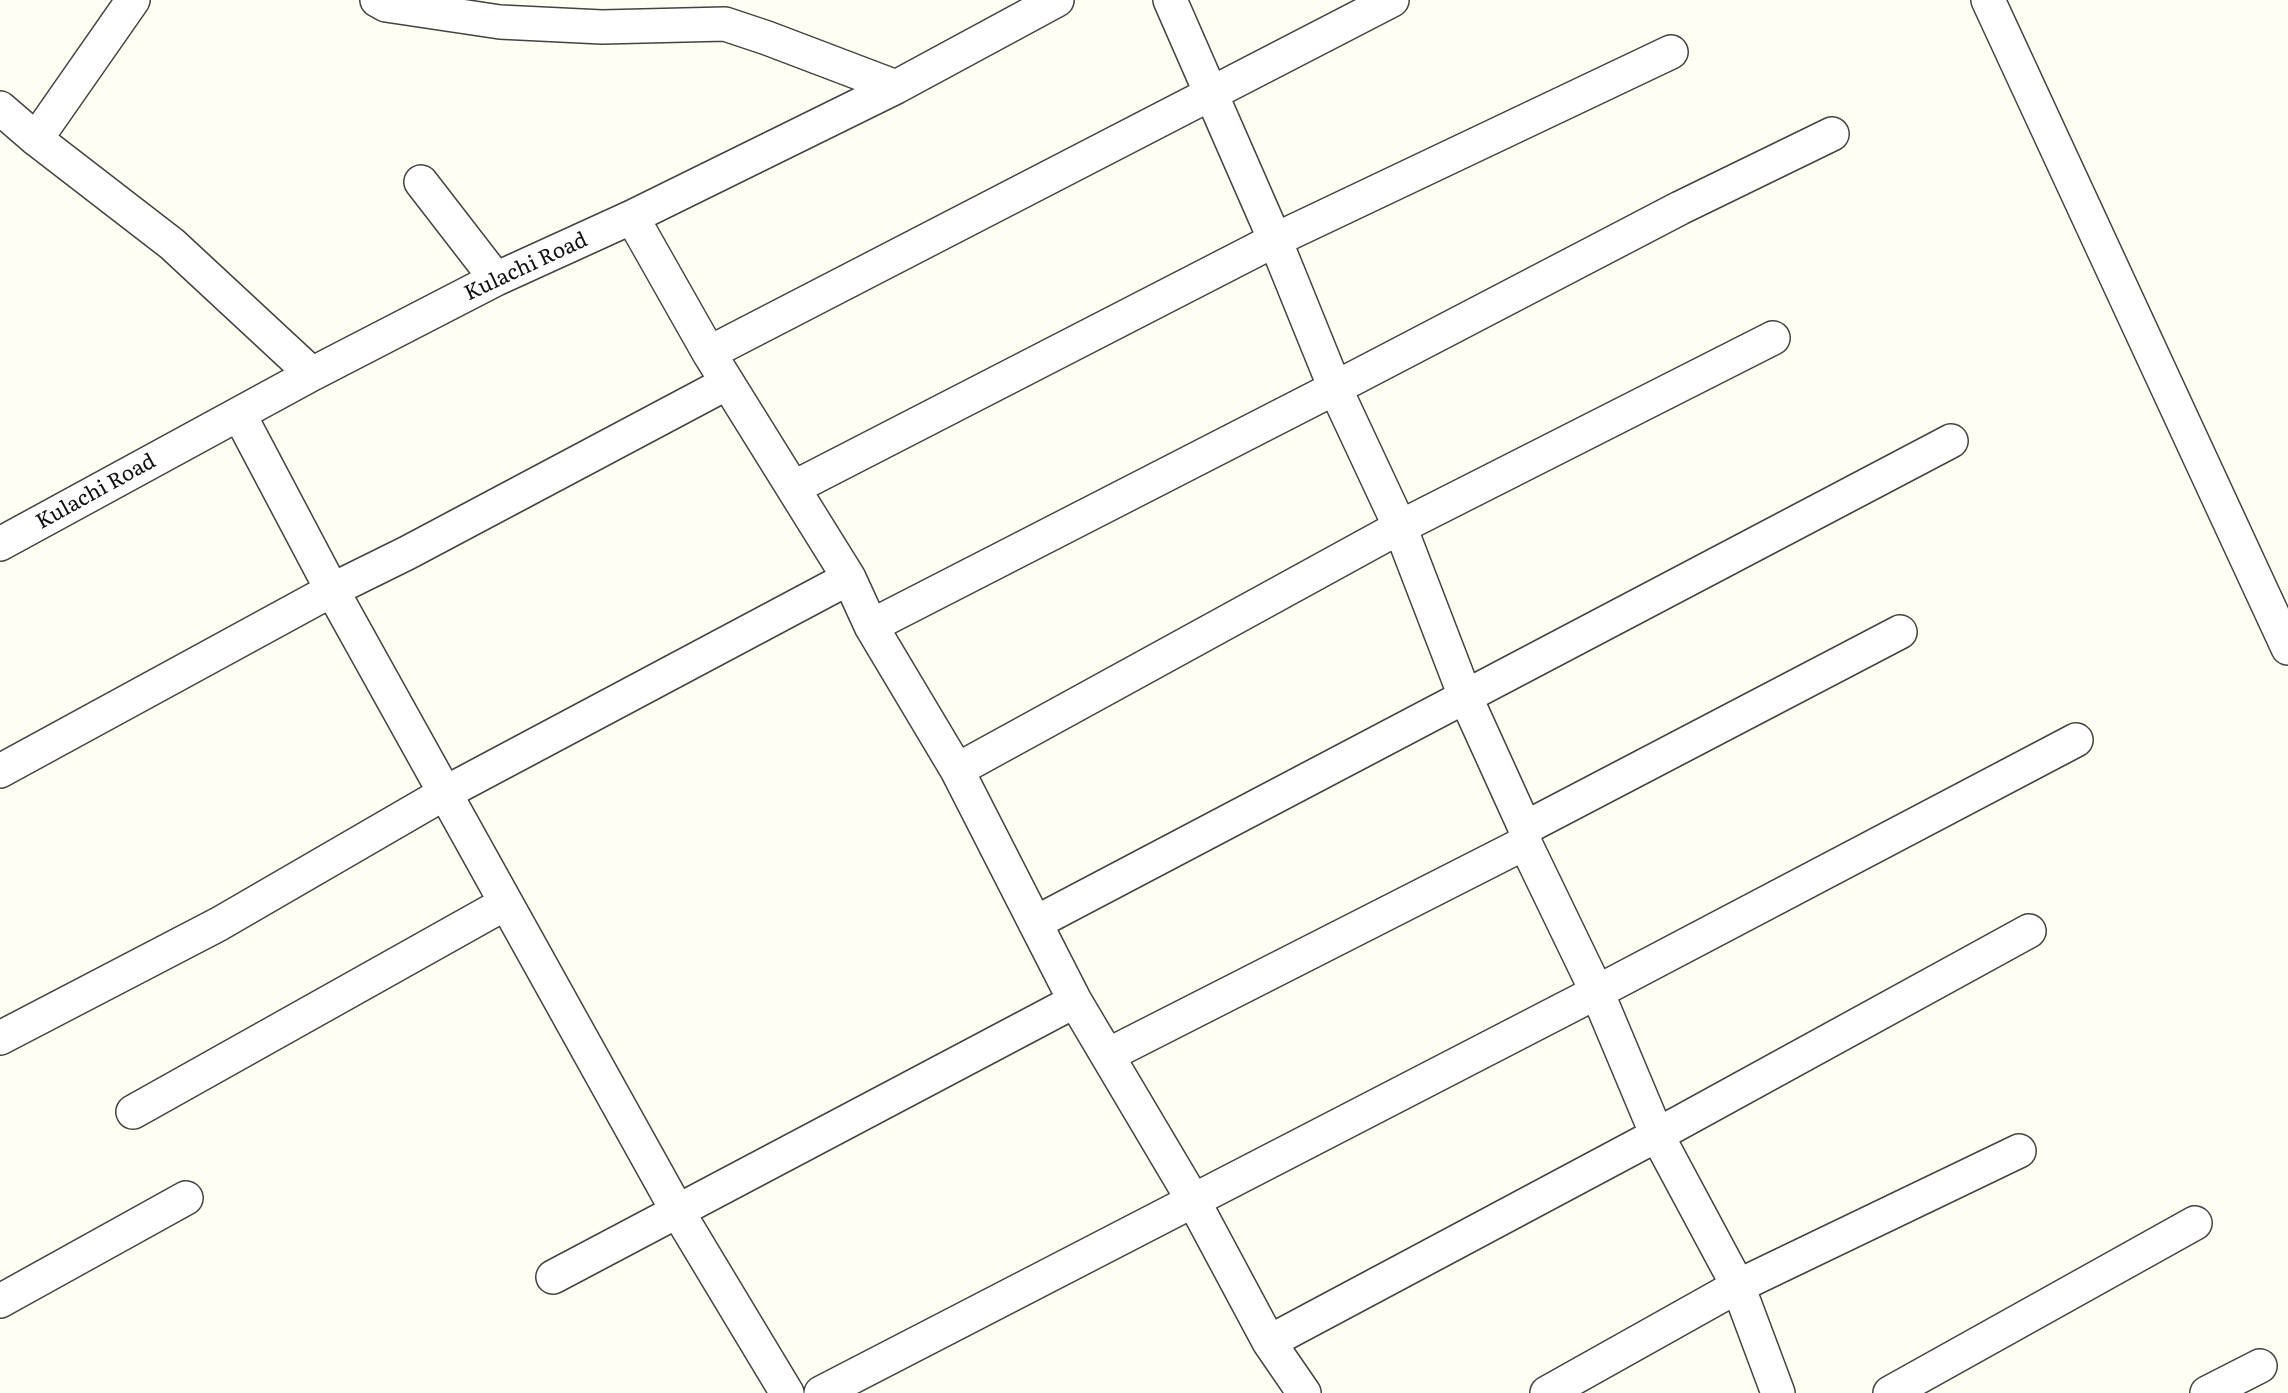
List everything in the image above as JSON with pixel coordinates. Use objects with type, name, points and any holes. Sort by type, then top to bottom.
[{"type":"street","points":[[36,139],[133,0]]},
{"type":"street","points":[[377,0],[386,5],[507,11],[602,27],[725,24],[896,87]]},
{"type":"street","name":"Kulachi Road","points":[[0,544],[312,374],[496,279],[632,217],[896,87],[1058,0]]},
{"type":"street","points":[[1170,0],[1209,94],[1275,240],[1335,388],[1400,527],[1465,696],[1525,835],[1597,992],[1657,1135],[1738,1286],[1778,1393]]},
{"type":"street","points":[[709,353],[1392,0]]},
{"type":"street","points":[[1988,0],[2288,648]]},
{"type":"street","points":[[793,488],[1275,240],[1671,52]]},
{"type":"street","points":[[0,108],[36,139],[171,244],[312,374]]},
{"type":"street","points":[[871,626],[1680,208],[1832,134]]},
{"type":"street","points":[[421,182],[496,279]]},
{"type":"street","points":[[632,217],[727,383],[849,578],[871,626],[957,770],[1075,1000],[1193,1200],[1269,1342],[1305,1393]]},
{"type":"street","points":[[957,770],[1400,527],[1773,338]]},
{"type":"street","points":[[0,771],[332,590],[417,548],[727,383]]},
{"type":"street","points":[[239,414],[332,590],[678,1212],[787,1393]]},
{"type":"street","points":[[1035,923],[1951,441]]},
{"type":"street","points":[[0,1038],[219,924],[445,794],[849,578]]},
{"type":"street","points":[[1108,1055],[1525,835],[1900,632]]},
{"type":"street","points":[[821,1393],[1597,992],[2076,740]]},
{"type":"street","points":[[133,1112],[506,903]]},
{"type":"street","points":[[1269,1342],[1657,1135],[2029,931]]},
{"type":"street","points":[[554,1277],[1075,1000]]},
{"type":"street","points":[[1547,1393],[1738,1286],[2019,1151]]},
{"type":"street","points":[[0,1301],[186,1198]]},
{"type":"street","points":[[1890,1393],[2195,1223]]},
{"type":"street","points":[[2208,1393],[2260,1366]]}]
